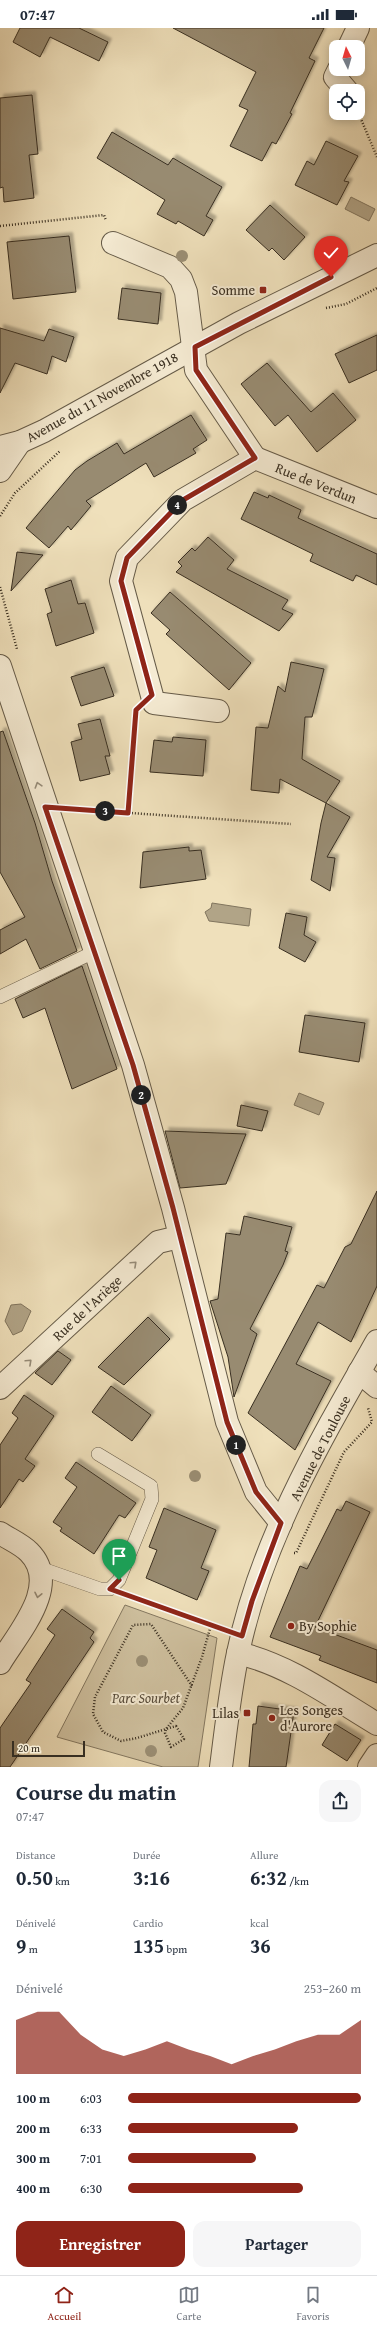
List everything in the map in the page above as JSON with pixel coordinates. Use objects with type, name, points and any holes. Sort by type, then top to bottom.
[{"type":"street","points":[[352,40],[358,28]]},
{"type":"street","points":[[336,76],[341,84]]},
{"type":"street","points":[[113,242],[170,267],[181,279],[186,292],[195,347],[196,370],[255,458],[183,500],[127,558],[121,581],[154,703],[218,711]]},
{"type":"street","name":"Avenue du 11 Novembre 1918","points":[[0,471],[7,443],[44,431],[195,347],[377,255]]},
{"type":"street","name":"Rue de Verdun","points":[[255,458],[377,507]]},
{"type":"street","points":[[2,671],[45,807],[133,1065],[227,1422],[256,1492],[281,1523]]},
{"type":"street","name":"Rue de l'Ariège","points":[[0,1388],[158,1242],[179,1237]]},
{"type":"street","name":"Avenue de Toulouse","points":[[221,1767],[240,1644],[252,1601],[281,1523],[311,1461],[377,1341]]},
{"type":"street","points":[[359,1372],[377,1387]]},
{"type":"street","points":[[0,1533],[28,1551],[40,1568],[40,1587],[37,1604],[0,1663]]},
{"type":"street","points":[[240,1644],[261,1659],[282,1667],[377,1724]]},
{"type":"street","points":[[369,1767],[377,1754]]},
{"type":"lane","points":[[0,997],[94,952]]},
{"type":"lane","points":[[40,1568],[100,1590],[110,1589],[119,1580],[152,1500],[151,1486],[98,1454]]},
{"type":"path","points":[[361,120],[377,157]]},
{"type":"path","points":[[0,226],[104,214],[113,242]]},
{"type":"path","points":[[0,587],[20,660],[18,670],[2,671]]},
{"type":"path","points":[[128,813],[136,710],[152,695]]},
{"type":"path","points":[[45,807],[291,824]]},
{"type":"path","points":[[110,1589],[212,1625],[240,1644]]},
{"type":"path","points":[[192,1686],[151,1624],[133,1625],[95,1697],[93,1714],[103,1732],[121,1741],[137,1738],[166,1729],[176,1726],[184,1739],[171,1746],[165,1733],[166,1729],[183,1708],[192,1686],[212,1625]]},
{"type":"green space","name":"Parc Sourbet","points":[[125,1605],[217,1638],[198,1767],[163,1767],[57,1737]]},
{"type":"shaded area","points":[[351,197],[375,209],[369,221],[345,209]]},
{"type":"shaded area","points":[[212,903],[251,909],[249,926],[209,921],[205,912],[211,908]]},
{"type":"shaded area","points":[[299,1093],[324,1103],[319,1115],[294,1105]]},
{"type":"shaded area","points":[[21,1304],[31,1311],[22,1331],[13,1335],[5,1321],[11,1305]]},
{"type":"building","points":[[20,28],[79,28],[108,42],[99,61],[50,37],[40,57],[13,42]]},
{"type":"building","points":[[173,28],[324,28],[309,58],[315,61],[290,113],[292,114],[276,144],[272,142],[262,161],[230,146],[248,110],[239,106],[256,72]]},
{"type":"building","points":[[32,95],[38,154],[29,155],[34,198],[4,202],[3,187],[0,188],[0,98]]},
{"type":"building","points":[[112,132],[168,165],[173,158],[222,187],[206,216],[213,220],[204,236],[178,221],[176,224],[157,214],[165,200],[97,158]]},
{"type":"building","points":[[326,141],[358,156],[344,181],[349,182],[337,205],[295,185],[307,161],[314,165]]},
{"type":"building","points":[[270,205],[305,237],[284,260],[272,248],[269,251],[246,230]]},
{"type":"building","points":[[69,236],[76,292],[13,299],[7,242]]},
{"type":"building","points":[[122,288],[161,293],[158,324],[118,319]]},
{"type":"building","points":[[0,328],[44,341],[49,329],[74,337],[66,362],[52,356],[47,374],[15,363],[0,393]]},
{"type":"building","points":[[377,335],[377,370],[349,383],[335,354]]},
{"type":"building","points":[[267,363],[311,412],[333,393],[356,420],[317,452],[288,415],[275,426],[241,384]]},
{"type":"building","points":[[191,415],[207,440],[193,449],[196,453],[154,477],[146,463],[86,501],[91,506],[71,530],[68,526],[49,548],[26,528],[75,470],[87,461],[117,443],[124,454]]},
{"type":"building","points":[[254,492],[268,498],[269,495],[301,510],[298,518],[377,554],[377,585],[356,575],[353,581],[310,561],[313,554],[241,519]]},
{"type":"building","points":[[208,537],[234,560],[227,569],[288,600],[282,609],[293,614],[279,631],[176,572],[182,566],[178,562],[192,548],[195,551]]},
{"type":"building","points":[[17,552],[43,555],[11,591]]},
{"type":"building","points":[[71,580],[78,604],[85,603],[94,633],[56,646],[47,614],[52,612],[45,589]]},
{"type":"building","points":[[170,592],[251,663],[229,690],[166,634],[170,630],[151,613]]},
{"type":"building","points":[[291,662],[324,669],[312,717],[305,717],[302,759],[340,781],[326,803],[280,779],[279,793],[251,790],[256,727],[268,728],[278,686],[285,692]]},
{"type":"building","points":[[104,667],[114,696],[81,706],[71,677]]},
{"type":"building","points":[[100,719],[110,756],[105,756],[110,774],[80,781],[71,742],[82,739],[78,724]]},
{"type":"building","points":[[3,731],[35,823],[52,881],[77,951],[40,969],[26,939],[0,954],[0,930],[25,917],[0,872],[0,732]]},
{"type":"building","points":[[173,737],[206,740],[203,776],[150,772],[154,740],[172,742]]},
{"type":"building","points":[[326,803],[350,817],[327,857],[335,858],[330,891],[311,880]]},
{"type":"building","points":[[189,847],[189,851],[201,850],[206,879],[140,888],[143,852]]},
{"type":"building","points":[[286,913],[307,917],[304,935],[316,942],[305,962],[279,948]]},
{"type":"building","points":[[82,966],[117,1069],[72,1089],[45,1008],[23,1018],[15,999]]},
{"type":"building","points":[[305,1015],[365,1023],[359,1062],[299,1052]]},
{"type":"building","points":[[241,1105],[268,1111],[262,1131],[237,1126]]},
{"type":"building","points":[[165,1131],[246,1134],[226,1184],[180,1188]]},
{"type":"building","points":[[377,1191],[377,1286],[351,1342],[318,1322],[296,1364],[331,1381],[295,1450],[248,1413],[317,1285],[324,1288],[345,1247],[351,1244]]},
{"type":"building","points":[[244,1216],[292,1227],[285,1251],[288,1252],[283,1265],[250,1329],[257,1334],[234,1397],[228,1357],[210,1301],[218,1299],[226,1233],[240,1235]]},
{"type":"building","points":[[148,1317],[170,1339],[124,1385],[98,1367]]},
{"type":"building","points":[[58,1351],[71,1360],[52,1385],[35,1373]]},
{"type":"building","points":[[111,1386],[151,1415],[132,1441],[92,1412]]},
{"type":"building","points":[[24,1395],[54,1416],[25,1459],[35,1466],[23,1482],[19,1479],[0,1508],[0,1445],[18,1418],[12,1413]]},
{"type":"building","points":[[76,1462],[136,1503],[125,1518],[119,1515],[94,1554],[60,1531],[62,1528],[53,1522],[77,1487],[65,1478]]},
{"type":"building","points":[[346,1501],[370,1512],[315,1627],[377,1650],[377,1683],[319,1660],[321,1656],[270,1637],[300,1566],[307,1569],[337,1509],[341,1511]]},
{"type":"building","points":[[164,1508],[216,1530],[201,1568],[209,1571],[197,1600],[146,1578],[157,1550],[149,1547]]},
{"type":"building","points":[[62,1609],[94,1632],[90,1638],[94,1642],[10,1767],[0,1767],[0,1728],[31,1683],[26,1680],[55,1635],[47,1629]]},
{"type":"building","points":[[258,1706],[294,1711],[286,1767],[249,1767],[253,1724],[256,1724]]},
{"type":"building","points":[[335,1724],[361,1740],[347,1761],[322,1745]]},
{"type":"place","name":"Somme","points":[[263,290]]},
{"type":"place","name":"By Sophie","points":[[291,1626]]},
{"type":"place","name":"Lilas","points":[[247,1713]]},
{"type":"place","name":"Les Songes d'Aurore","points":[[272,1718]]},
{"type":"route","points":[[119,1580],[110,1589],[242,1636],[252,1601],[281,1523],[256,1492],[227,1422],[179,1237],[173,1208],[133,1065],[45,807],[128,813],[136,710],[152,695],[121,581],[127,558],[183,500],[255,458],[196,370],[195,347],[239,323],[331,277]]}]
